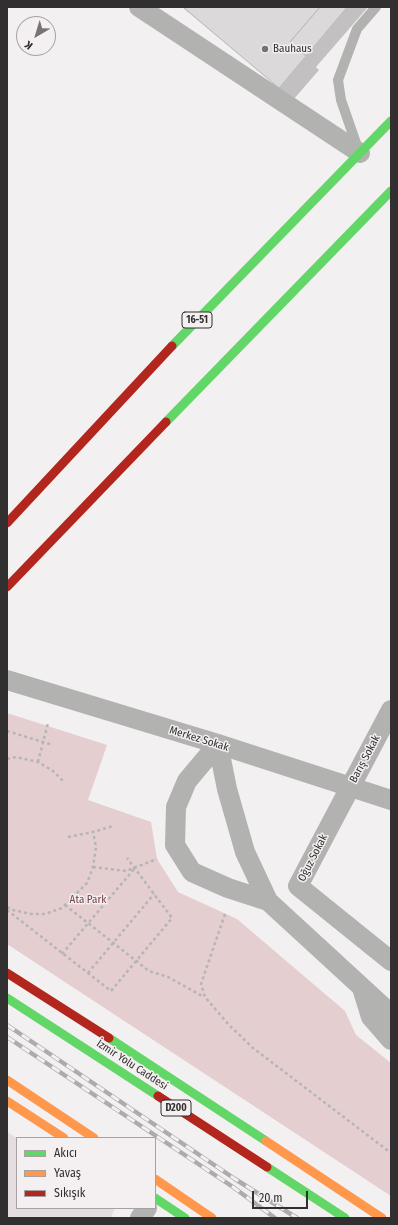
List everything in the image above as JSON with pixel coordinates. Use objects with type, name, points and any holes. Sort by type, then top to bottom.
[{"type":"main road","name":"16-51","points":[[7,523],[215,300],[391,121]]},
{"type":"main road","points":[[7,587],[315,267],[391,191]]},
{"type":"main road","points":[[7,973],[214,1106],[382,1218]]},
{"type":"main road","name":"İzmir Yolu Caddesi","points":[[7,998],[344,1218]]},
{"type":"main road","points":[[7,1080],[92,1137]]},
{"type":"main road","points":[[7,1101],[62,1137]]},
{"type":"main road","points":[[156,1180],[212,1218]]},
{"type":"main road","points":[[156,1199],[185,1218]]},
{"type":"street","points":[[139,7],[360,153]]},
{"type":"street","name":"Merkez Sokak","points":[[7,680],[218,744],[391,800]]},
{"type":"street","name":"Barış Sokak","points":[[350,787],[391,710]]},
{"type":"street","points":[[218,744],[227,788],[245,852],[268,901],[391,1014]]},
{"type":"street","points":[[218,744],[187,781],[176,807],[175,845],[192,872],[228,888],[268,901]]},
{"type":"street","name":"Oğuz Sokak","points":[[350,787],[298,886],[391,961]]},
{"type":"street","points":[[362,988],[371,1017],[391,1040]]},
{"type":"street","points":[[140,1218],[146,1209]]},
{"type":"lane","points":[[360,153],[341,100],[338,80],[357,29],[376,7]]},
{"type":"path","points":[[38,762],[48,723]]},
{"type":"path","points":[[7,731],[53,745]]},
{"type":"path","points":[[7,759],[16,757],[38,762],[53,771],[64,782]]},
{"type":"path","points":[[68,837],[113,826]]},
{"type":"path","points":[[7,907],[31,914],[45,914],[62,908],[87,883],[93,867],[96,847],[93,832]]},
{"type":"path","points":[[7,910],[111,991],[134,961],[172,918],[127,858]]},
{"type":"path","points":[[93,867],[126,871],[157,858]]},
{"type":"path","points":[[62,954],[135,868]]},
{"type":"path","points":[[88,973],[114,944],[154,894]]},
{"type":"path","points":[[65,905],[134,961],[149,971],[168,976],[205,997],[228,1025],[253,1048],[391,1153]]},
{"type":"path","points":[[205,997],[201,984],[225,914]]},
{"type":"shaded area","points":[[7,1132],[16,1137],[16,1209],[115,1209],[111,1218],[7,1218]]},
{"type":"green space","name":"Ata Park","points":[[7,713],[107,745],[88,800],[151,822],[157,859],[178,892],[237,919],[345,1011],[356,1035],[391,1063],[391,1196],[7,944]]},
{"type":"building","name":"Bauhaus","points":[[183,7],[320,7],[290,42],[306,56],[279,88]]},
{"type":"building","points":[[320,7],[347,7],[306,56],[290,42]]},
{"type":"railway","points":[[7,1025],[235,1179],[297,1218]]},
{"type":"railway","points":[[7,1037],[233,1187],[275,1218]]},
{"type":"traffic: fast","points":[[172,346],[391,121]]},
{"type":"traffic: fast","points":[[166,422],[391,191]]},
{"type":"traffic: fast","points":[[7,998],[158,1096]]},
{"type":"traffic: fast","points":[[109,1038],[266,1141]]},
{"type":"traffic: fast","points":[[267,1167],[345,1218]]},
{"type":"traffic: fast","points":[[156,1199],[185,1218]]},
{"type":"traffic: slow","points":[[7,1080],[92,1137]]},
{"type":"traffic: slow","points":[[7,1101],[62,1137]]},
{"type":"traffic: slow","points":[[266,1141],[382,1218]]},
{"type":"traffic: slow","points":[[156,1180],[212,1218]]},
{"type":"traffic: jam","points":[[7,523],[172,346]]},
{"type":"traffic: jam","points":[[7,587],[166,422]]},
{"type":"traffic: jam","points":[[7,973],[109,1038]]},
{"type":"traffic: jam","points":[[158,1096],[267,1167]]},
{"type":"place","name":"Bauhaus","points":[[265,49]]}]
